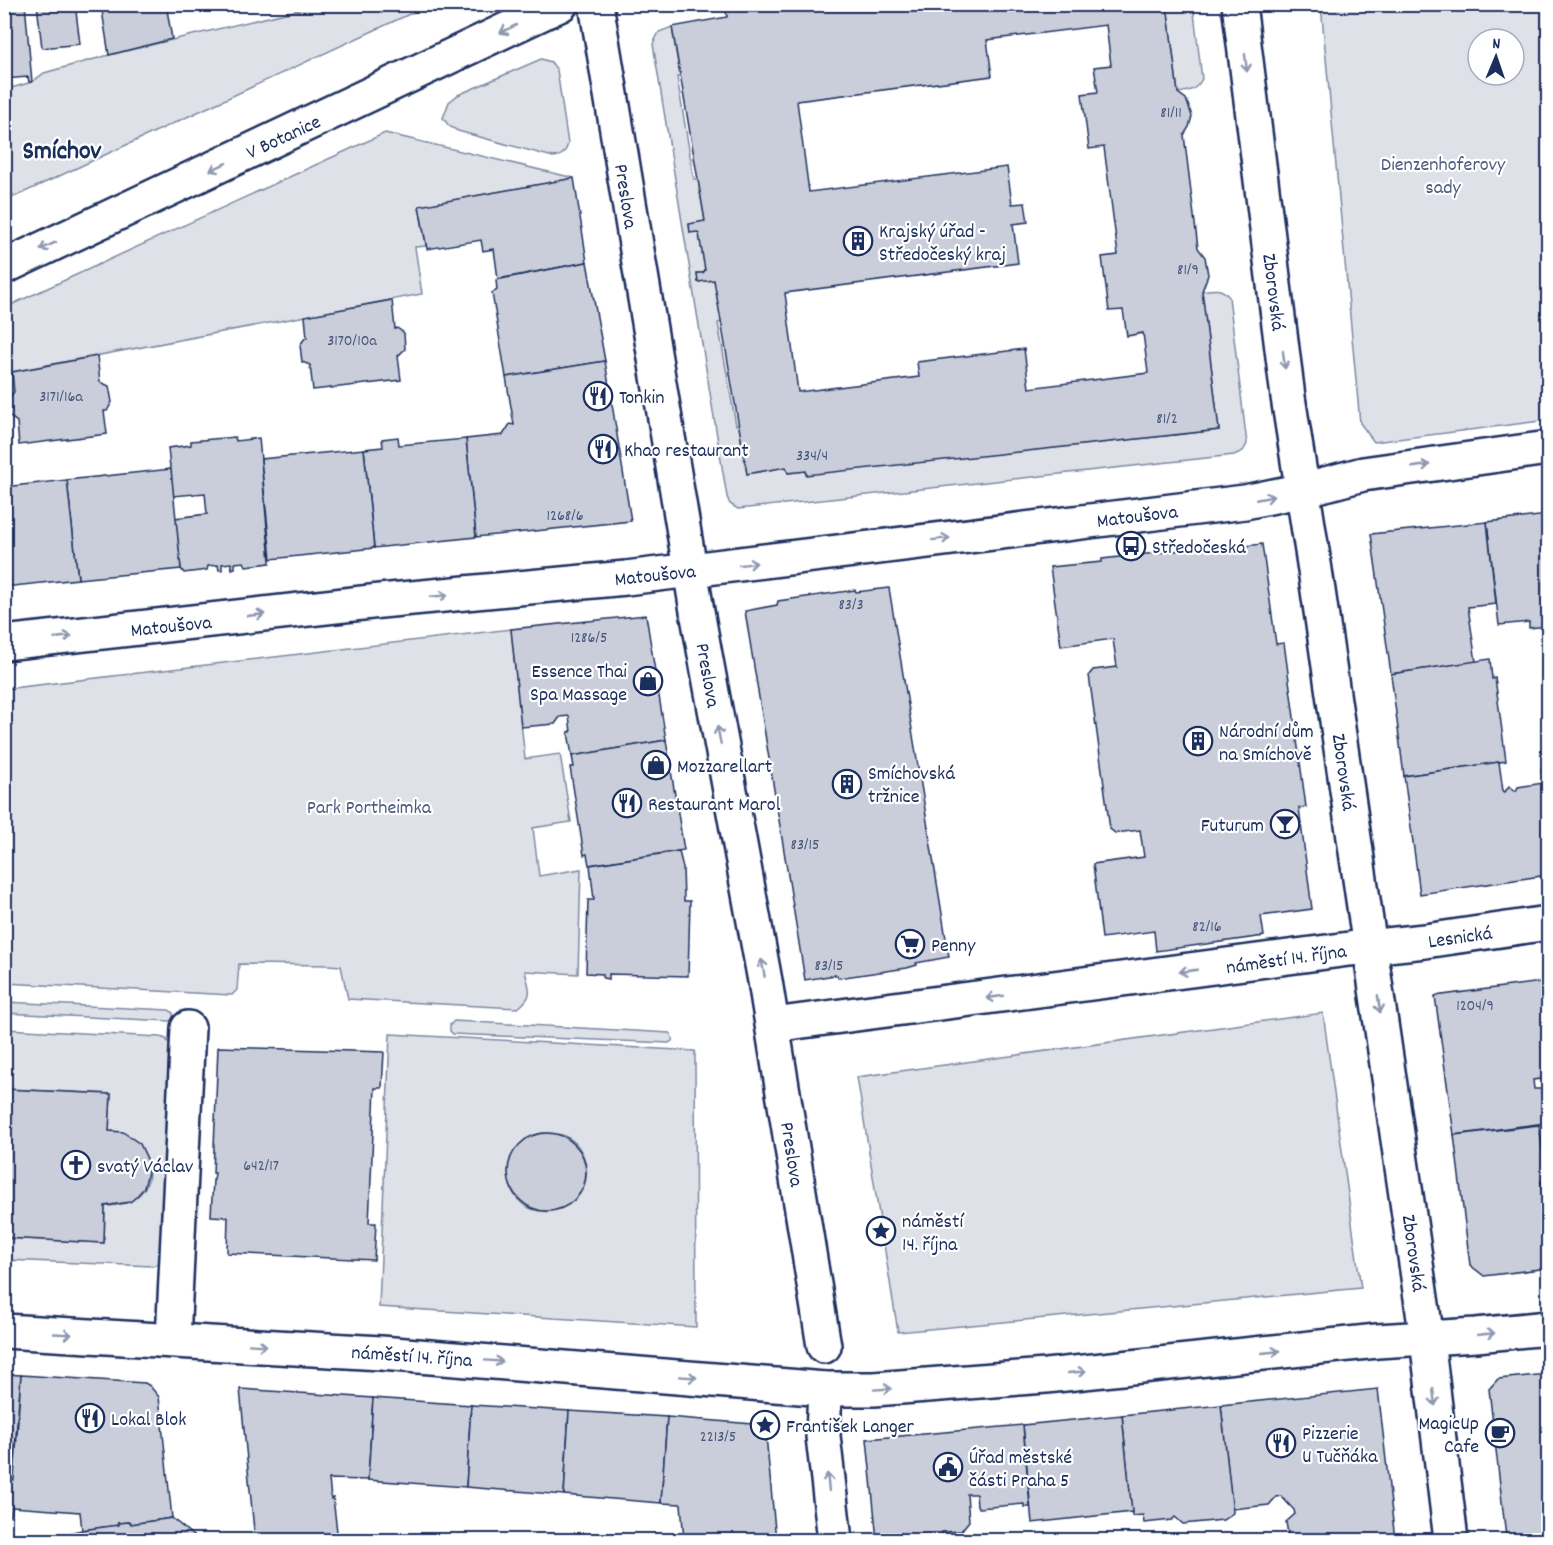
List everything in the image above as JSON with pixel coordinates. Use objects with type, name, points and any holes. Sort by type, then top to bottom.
[{"type":"street","name":"V Botanice","points":[[4,267],[561,4]]},
{"type":"street","name":"Preslova","points":[[596,4],[690,571],[773,1025],[824,1346]]},
{"type":"street","name":"Zborovská","points":[[1239,4],[1288,397],[1428,1339],[1451,1540]]},
{"type":"street","points":[[1303,490],[1363,474],[1548,448]]},
{"type":"street","name":"Matoušova","points":[[4,644],[380,601],[690,571],[1245,502],[1303,490]]},
{"type":"street","name":"Lesnická","points":[[1371,946],[1425,941],[1548,923]]},
{"type":"street","name":"náměstí 14. října","points":[[773,1025],[1371,946]]},
{"type":"street","points":[[173,1340],[188,1028]]},
{"type":"street","name":"náměstí 14. října","points":[[4,1331],[381,1353],[825,1389],[874,1389],[1046,1376],[1377,1341],[1428,1339],[1548,1328]]},
{"type":"street","points":[[825,1389],[824,1436],[835,1540]]},
{"type":"green space","points":[[319,5],[429,5],[14,197],[5,179],[4,90],[32,82],[44,73],[109,55]]},
{"type":"green space","points":[[1167,5],[1193,5],[1202,79],[1197,86],[1186,92],[1178,93]]},
{"type":"green space","name":"Dienzenhoferovy sady","points":[[1321,5],[1548,5],[1548,420],[1374,442],[1360,423]]},
{"type":"green space","points":[[672,27],[680,76],[677,77],[694,179],[698,179],[705,221],[689,224],[690,232],[699,234],[705,270],[703,273],[697,273],[698,282],[714,280],[722,322],[718,323],[747,474],[786,467],[788,473],[806,471],[806,474],[1219,430],[1202,291],[1214,289],[1220,290],[1229,297],[1247,444],[1243,451],[1234,455],[738,509],[730,504],[727,497],[653,44],[659,32]]},
{"type":"green space","points":[[541,59],[551,62],[557,70],[568,144],[561,155],[553,157],[458,131],[449,126],[443,118],[449,102],[458,95]]},
{"type":"green space","points":[[385,133],[574,178],[419,206],[426,246],[415,247],[422,294],[5,373],[4,308]]},
{"type":"green space","name":"Park Portheimka","points":[[511,629],[525,759],[560,754],[571,822],[533,828],[539,876],[581,869],[578,974],[525,971],[529,995],[518,1008],[348,999],[341,966],[329,965],[239,964],[237,990],[232,995],[5,983],[4,689]]},
{"type":"green space","points":[[5,1002],[169,1010],[173,1013],[173,1018],[170,1021],[5,1013]]},
{"type":"green space","points":[[1323,1013],[1361,1288],[898,1332],[857,1077]]},
{"type":"green space","points":[[454,1021],[670,1033],[673,1040],[669,1043],[453,1034],[450,1031],[450,1025]]},
{"type":"green space","points":[[5,1029],[160,1037],[166,1039],[172,1047],[161,1262],[153,1266],[5,1260],[5,1238],[104,1243],[105,1206],[128,1202],[140,1194],[147,1184],[149,1173],[142,1150],[134,1140],[123,1134],[109,1131],[111,1094],[5,1089]]},
{"type":"green space","points":[[390,1034],[695,1051],[696,1327],[379,1307]],"holes":[[[542,1133],[565,1136],[578,1147],[585,1162],[586,1179],[579,1195],[567,1206],[552,1211],[535,1210],[522,1203],[513,1193],[509,1179],[509,1165],[515,1151],[525,1140]]]},
{"type":"building","points":[[4,4],[25,4],[32,82],[29,82],[28,77],[4,79]]},
{"type":"building","points":[[37,4],[75,4],[80,44],[42,48]]},
{"type":"building","points":[[101,4],[166,4],[172,39],[109,55]]},
{"type":"building","name":"Krajský úřad - Středočeský kraj","points":[[735,4],[1167,4],[1178,93],[1186,99],[1192,116],[1184,135],[1198,248],[1205,257],[1208,275],[1202,291],[1219,430],[806,475],[806,471],[788,473],[786,467],[747,474],[714,280],[698,282],[697,273],[703,273],[705,270],[699,234],[690,233],[689,224],[705,221],[672,27],[727,17],[725,6]],"holes":[[[1106,25],[1111,65],[1094,67],[1098,92],[1082,94],[1089,149],[1104,147],[1118,255],[1102,257],[1109,311],[1123,310],[1127,336],[1143,333],[1148,373],[1029,388],[1024,349],[917,362],[919,377],[798,392],[785,293],[1018,263],[1013,224],[1028,222],[1025,203],[1012,204],[1007,167],[809,192],[797,101],[992,76],[987,40]]]},
{"type":"building","points":[[574,178],[587,262],[498,279],[494,249],[483,251],[481,240],[427,249],[419,206]]},
{"type":"building","points":[[587,262],[605,361],[506,377],[492,293],[497,290],[496,280]]},
{"type":"building","points":[[392,300],[395,329],[404,333],[405,349],[398,356],[401,380],[313,390],[310,365],[302,362],[300,345],[307,338],[305,316]]},
{"type":"building","points":[[97,356],[100,382],[109,386],[112,402],[107,411],[104,411],[107,434],[19,445],[17,422],[8,415],[6,400],[14,392],[12,372]]},
{"type":"building","points":[[605,361],[631,521],[476,537],[466,439],[503,435],[510,424],[514,425],[506,377]]},
{"type":"building","points":[[235,437],[236,441],[259,438],[270,563],[246,566],[244,562],[235,563],[235,568],[232,569],[231,563],[222,564],[222,570],[219,570],[218,565],[208,566],[207,570],[184,573],[181,569],[175,518],[207,514],[205,493],[173,496],[168,448],[191,445],[191,441]]},
{"type":"building","points":[[398,437],[399,445],[466,439],[476,537],[374,548],[364,449],[383,447],[382,439]]},
{"type":"building","points":[[364,449],[374,548],[271,559],[261,459]]},
{"type":"building","points":[[171,469],[181,569],[78,579],[67,480]]},
{"type":"building","points":[[67,480],[78,579],[4,587],[4,487]]},
{"type":"building","points":[[1548,515],[1548,626],[1529,628],[1529,622],[1499,625],[1487,522]]},
{"type":"building","points":[[1487,522],[1496,604],[1468,607],[1476,662],[1391,674],[1371,534]]},
{"type":"building","name":"Národní dům na Smíchově","points":[[1262,544],[1276,644],[1284,643],[1306,807],[1299,808],[1312,909],[1261,916],[1264,936],[1156,951],[1154,931],[1102,938],[1093,864],[1144,857],[1140,830],[1115,833],[1110,829],[1089,675],[1093,670],[1117,667],[1113,639],[1061,646],[1050,567],[1210,547],[1210,550]]},
{"type":"building","name":"Smíchovská tržnice","points":[[889,588],[949,957],[916,963],[917,965],[907,968],[838,978],[835,975],[805,980],[745,611],[777,605],[778,601],[855,590],[856,592]]},
{"type":"building","points":[[646,615],[666,740],[572,756],[568,732],[571,732],[569,716],[560,717],[555,724],[521,727],[511,629]]},
{"type":"building","points":[[1490,659],[1492,679],[1495,678],[1506,761],[1404,776],[1391,674]]},
{"type":"building","points":[[666,740],[684,850],[589,865],[587,854],[584,855],[570,767],[574,767],[572,756]]},
{"type":"building","points":[[1499,762],[1505,792],[1509,786],[1516,791],[1518,787],[1543,783],[1548,822],[1548,875],[1420,894],[1404,776]]},
{"type":"building","points":[[1548,768],[1548,822],[1541,769]]},
{"type":"building","points":[[679,851],[683,868],[684,901],[690,901],[688,976],[609,974],[609,979],[603,978],[603,974],[586,973],[588,900],[594,900],[590,865]]},
{"type":"building","points":[[1548,981],[1548,1048],[1541,982]]},
{"type":"building","points":[[1541,982],[1548,1048],[1548,1078],[1533,1080],[1534,1089],[1541,1089],[1545,1123],[1454,1135],[1435,996]]},
{"type":"building","points":[[218,1047],[384,1052],[382,1088],[375,1088],[369,1223],[376,1223],[374,1260],[227,1253],[228,1217],[211,1216],[215,1173],[213,1173]]},
{"type":"building","name":"svatý Václav","points":[[4,1089],[111,1094],[109,1131],[123,1132],[140,1144],[148,1161],[148,1172],[144,1188],[130,1202],[105,1206],[104,1243],[4,1238]]},
{"type":"building","points":[[1539,1125],[1547,1180],[1541,1181],[1542,1193],[1548,1193],[1548,1268],[1484,1276],[1470,1265],[1454,1135]]},
{"type":"building","points":[[539,1133],[555,1133],[569,1139],[580,1150],[586,1164],[586,1180],[580,1194],[569,1205],[555,1211],[539,1211],[525,1205],[514,1194],[508,1180],[508,1164],[514,1150],[525,1139]]},
{"type":"building","points":[[4,1374],[21,1375],[14,1460],[4,1459]]},
{"type":"building","points":[[1548,1374],[1548,1531],[1506,1537],[1489,1389],[1498,1379]]},
{"type":"building","points":[[21,1375],[145,1383],[150,1386],[159,1397],[172,1518],[131,1524],[130,1522],[118,1523],[119,1525],[82,1530],[80,1512],[12,1507],[11,1516],[4,1514],[4,1479],[14,1480]]},
{"type":"building","points":[[240,1389],[373,1398],[368,1480],[329,1479],[338,1540],[255,1540]]},
{"type":"building","points":[[1378,1389],[1395,1540],[1289,1540],[1286,1522],[1295,1514],[1281,1496],[1276,1497],[1269,1505],[1232,1509],[1221,1405]]},
{"type":"building","points":[[373,1398],[471,1405],[466,1487],[368,1480]]},
{"type":"building","points":[[471,1405],[569,1411],[564,1495],[466,1487]]},
{"type":"building","points":[[1221,1405],[1233,1513],[1223,1520],[1183,1524],[1175,1517],[1172,1520],[1144,1523],[1143,1515],[1132,1516],[1122,1415]]},
{"type":"building","points":[[569,1411],[667,1417],[661,1503],[564,1495]]},
{"type":"building","points":[[1122,1415],[1132,1512],[1032,1523],[1023,1425]]},
{"type":"building","points":[[667,1417],[765,1425],[776,1540],[684,1540],[681,1504],[661,1503]]},
{"type":"building","name":"Úřad městské části Praha 5","points":[[1023,1425],[1030,1507],[1024,1507],[1024,1504],[979,1508],[976,1494],[967,1494],[969,1521],[961,1531],[942,1532],[943,1540],[877,1540],[867,1439]]},
{"type":"building","points":[[172,1518],[198,1540],[56,1540],[63,1534],[119,1525],[118,1523],[130,1522],[131,1524]]},
{"type":"building","points":[[1548,1531],[1548,1540],[1507,1540],[1506,1537]]},
{"type":"place","name":"Krajský úřad - Středočeský kraj","points":[[858,241]]},
{"type":"place","name":"Tonkin","points":[[598,396]]},
{"type":"place","name":"Khao restaurant","points":[[603,449]]},
{"type":"place","name":"Středočeská","points":[[1131,546]]},
{"type":"place","name":"Essence Thai Spa Massage","points":[[648,681]]},
{"type":"place","name":"Národní dům na Smíchově","points":[[1198,741]]},
{"type":"place","name":"Mozzarellart","points":[[656,765]]},
{"type":"place","name":"Smíchovská tržnice","points":[[847,784]]},
{"type":"place","name":"Restaurant Marol","points":[[627,803]]},
{"type":"place","name":"Futurum","points":[[1285,824]]},
{"type":"place","name":"Penny","points":[[910,944]]},
{"type":"place","name":"svatý Václav","points":[[76,1165]]},
{"type":"place","name":"náměstí 14. října","points":[[881,1231]]},
{"type":"place","name":"Lokal Blok","points":[[90,1418]]},
{"type":"place","name":"František Langer","points":[[765,1425]]},
{"type":"place","name":"MagicUp Cafe","points":[[1500,1433]]},
{"type":"place","name":"Pizzerie U Tučňáka","points":[[1281,1443]]},
{"type":"place","name":"Úřad městské části Praha 5","points":[[948,1467]]},
{"type":"district","name":"Smíchov","points":[[62,149]]}]
